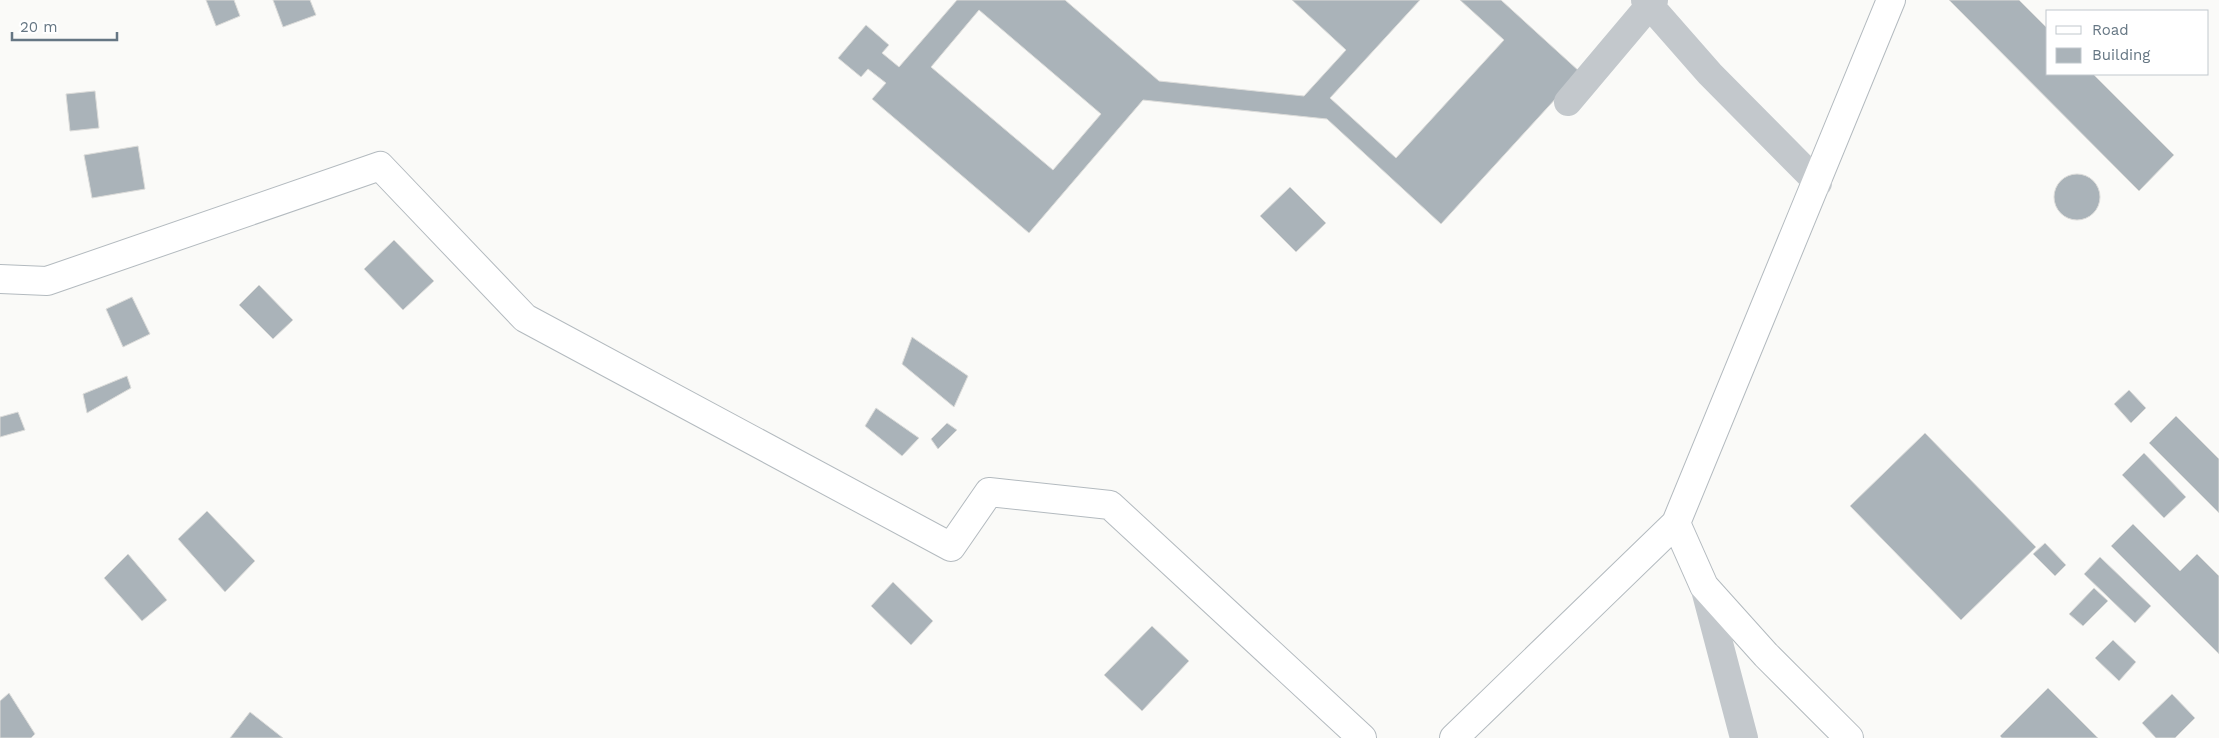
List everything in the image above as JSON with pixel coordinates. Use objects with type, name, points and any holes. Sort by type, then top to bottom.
[{"type":"street","points":[[1454,738],[1676,523],[1818,183],[1891,0]]},
{"type":"street","points":[[1568,102],[1650,2],[1710,74],[1818,183]]},
{"type":"street","points":[[0,280],[47,282],[380,166],[525,318],[951,547],[989,492],[1110,505],[1362,738]]},
{"type":"street","points":[[1676,523],[1704,586],[1744,738]]},
{"type":"street","points":[[1704,586],[1766,655],[1849,738]]},
{"type":"building","points":[[206,0],[234,0],[240,16],[216,26]]},
{"type":"building","points":[[273,0],[310,0],[316,15],[283,27]]},
{"type":"building","points":[[957,0],[1065,0],[1159,81],[1304,96],[1346,50],[1292,0],[1420,0],[1330,98],[1396,158],[1504,40],[1460,0],[1501,0],[1580,72],[1441,224],[1327,119],[1143,100],[1029,233],[872,99],[886,83],[868,69],[861,77],[838,58],[866,25],[889,45],[882,53],[899,67]],"holes":[[[979,10],[1101,114],[1053,170],[931,67]]]},
{"type":"building","points":[[1949,0],[2019,0],[2046,27],[2046,75],[2094,75],[2174,155],[2139,191]]},
{"type":"building","points":[[95,91],[99,128],[70,131],[66,94]]},
{"type":"building","points":[[138,146],[145,189],[92,198],[84,155]]},
{"type":"building","points":[[2072,174],[2082,174],[2096,184],[2100,197],[2096,210],[2090,216],[2082,220],[2072,220],[2058,210],[2054,202],[2054,192],[2064,178]]},
{"type":"building","points":[[1290,187],[1326,223],[1296,252],[1260,216]]},
{"type":"building","points":[[394,240],[434,281],[403,310],[364,269]]},
{"type":"building","points":[[259,285],[293,320],[273,339],[239,305]]},
{"type":"building","points":[[132,297],[150,334],[123,347],[106,309]]},
{"type":"building","points":[[912,337],[968,376],[954,407],[902,364]]},
{"type":"building","points":[[127,376],[131,388],[87,413],[83,394]]},
{"type":"building","points":[[2129,390],[2146,408],[2131,423],[2114,404]]},
{"type":"building","points":[[876,408],[919,438],[902,456],[865,426]]},
{"type":"building","points":[[18,412],[25,430],[0,437],[0,417]]},
{"type":"building","points":[[2176,416],[2219,459],[2219,513],[2149,443]]},
{"type":"building","points":[[947,423],[957,430],[938,449],[931,439]]},
{"type":"building","points":[[1925,433],[2036,547],[1961,620],[1850,506]]},
{"type":"building","points":[[2144,453],[2186,497],[2164,518],[2122,475]]},
{"type":"building","points":[[207,511],[255,561],[225,592],[178,539]]},
{"type":"building","points":[[2133,524],[2180,571],[2197,554],[2219,576],[2219,654],[2111,546]]},
{"type":"building","points":[[2045,543],[2066,565],[2055,576],[2033,554]]},
{"type":"building","points":[[128,554],[167,600],[142,621],[104,578]]},
{"type":"building","points":[[2100,557],[2151,606],[2135,623],[2084,574]]},
{"type":"building","points":[[893,582],[933,621],[911,645],[871,606]]},
{"type":"building","points":[[2094,588],[2108,601],[2083,626],[2069,614]]},
{"type":"building","points":[[1152,626],[1189,661],[1142,711],[1104,675]]},
{"type":"building","points":[[2113,640],[2136,662],[2119,681],[2095,658]]},
{"type":"building","points":[[2048,688],[2098,738],[2002,738],[2000,736]]},
{"type":"building","points":[[9,693],[35,734],[31,738],[0,738],[0,701]]},
{"type":"building","points":[[2172,694],[2195,718],[2175,738],[2156,738],[2142,723]]},
{"type":"building","points":[[250,712],[283,738],[230,738]]}]
